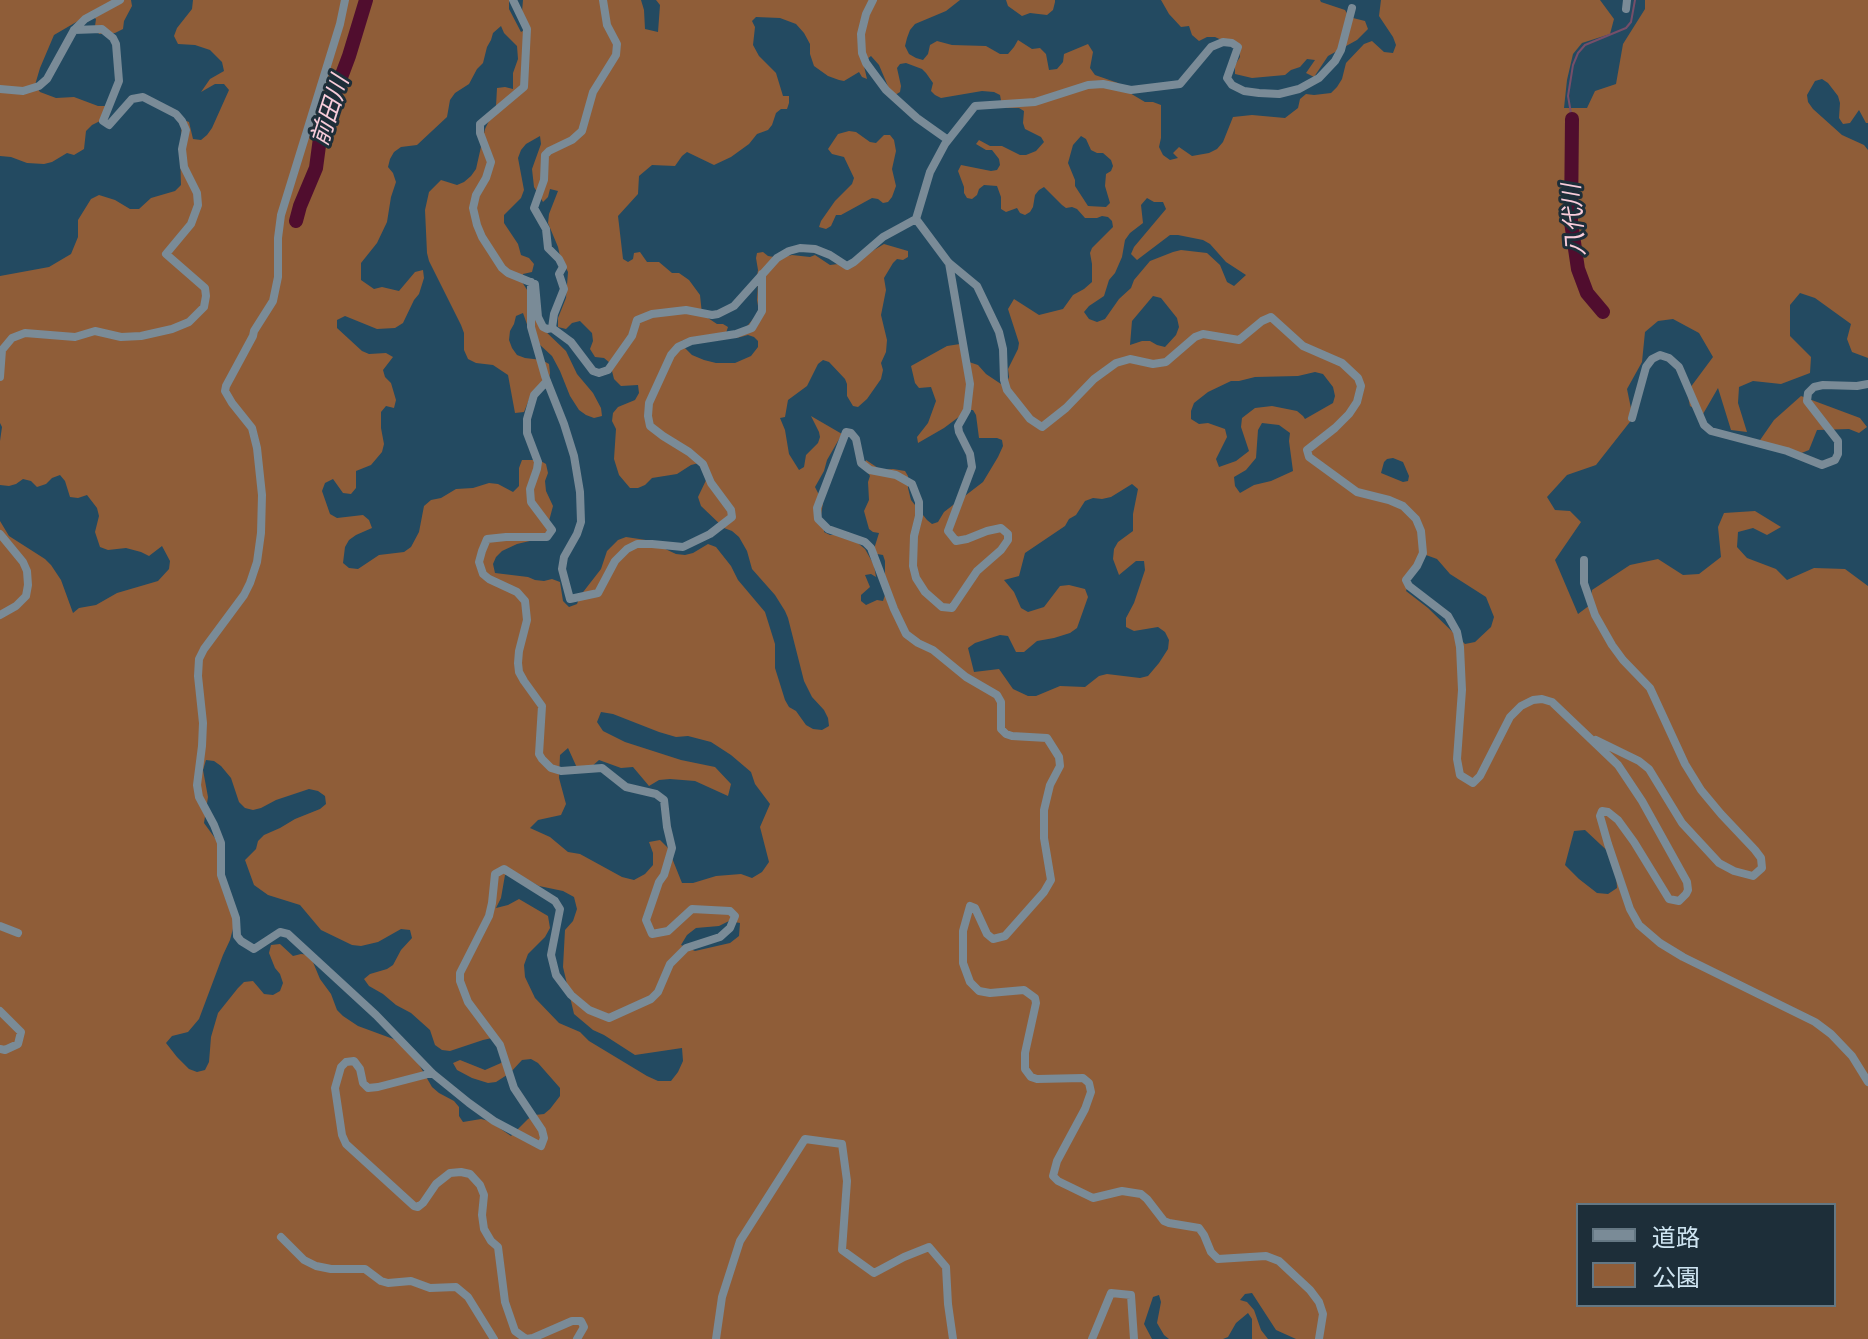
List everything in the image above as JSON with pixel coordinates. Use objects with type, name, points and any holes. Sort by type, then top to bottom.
[{"type":"street","points":[[0,89],[23,91],[39,86],[47,79],[74,30],[85,19],[120,0]]},
{"type":"street","points":[[345,0],[281,215],[278,277],[273,301],[254,331],[225,391],[252,428],[262,495],[261,533],[250,583],[199,659],[203,723],[197,785],[199,797],[221,843],[221,875],[241,941],[254,949],[280,932],[288,934],[376,1015],[432,1073],[494,1121],[541,1146],[544,1138],[542,1130],[514,1088],[500,1045],[468,1002],[460,981],[460,973],[489,916],[497,871],[504,869],[555,901],[560,909],[551,955],[556,975],[571,995],[589,1010],[609,1018],[651,999],[658,992],[670,964],[686,948],[720,937],[730,928],[735,916],[730,911],[692,909],[668,931],[652,934],[646,920],[672,848],[664,800],[656,794],[626,787],[602,768],[561,771],[551,768],[539,754],[542,706],[524,681],[518,663],[527,620],[525,601],[517,592],[483,574],[479,562],[487,539],[547,537],[552,530],[531,502],[530,489],[538,462],[527,433],[527,419],[534,395],[547,381]]},
{"type":"street","points":[[513,0],[527,29],[524,87],[480,124],[480,133],[491,162],[473,208],[482,237],[502,268],[531,282],[536,288],[541,324],[571,342],[590,368],[599,373],[608,370],[632,336],[637,320],[652,314],[686,310],[718,314],[734,306],[777,258],[789,251],[815,249],[847,266],[883,237],[916,219],[930,172],[948,140],[975,106],[1035,102],[1088,85],[1103,84],[1131,90],[1180,84],[1211,47],[1223,42],[1238,47],[1227,78],[1232,85],[1259,93],[1279,94],[1299,89],[1319,78],[1335,61],[1352,8]]},
{"type":"street","points":[[552,328],[564,289],[559,274],[563,267],[548,248],[546,229],[534,208],[544,180],[545,155],[582,131],[593,92],[616,55],[617,44],[607,25],[603,0]]},
{"type":"street","points":[[873,0],[861,34],[866,63],[886,90],[948,140]]},
{"type":"street","points":[[0,377],[2,350],[12,338],[25,333],[75,337],[95,331],[121,337],[141,336],[189,322],[204,307],[205,288],[166,254],[191,224],[198,205],[197,193],[184,167],[182,149],[186,130],[182,121],[176,114],[143,97],[132,99],[109,125],[103,121],[119,81],[116,44],[102,29],[74,30]]},
{"type":"street","points":[[916,219],[948,262],[977,286],[999,332],[1007,390],[1030,419],[1042,427],[1116,363],[1130,359],[1153,364],[1166,362],[1195,337],[1203,334],[1239,340],[1271,317],[1303,346],[1342,363],[1358,378],[1361,386],[1357,402],[1335,428],[1307,450],[1309,457],[1357,492],[1403,506],[1416,519],[1421,531],[1423,553],[1406,580],[1409,586],[1448,616],[1457,632],[1460,647],[1462,690],[1457,759],[1460,775],[1473,783],[1480,776],[1510,717],[1521,706],[1533,700],[1552,702],[1618,765],[1687,882],[1688,890],[1679,901],[1669,899],[1618,820],[1602,811],[1600,816],[1608,844],[1630,909],[1639,925],[1683,957],[1815,1022],[1852,1056],[1868,1082]]},
{"type":"street","points":[[948,262],[970,384],[967,410],[958,426],[972,467],[948,531],[956,541],[1001,528],[1008,534],[1008,540],[977,571],[952,608],[942,607],[925,592],[913,566],[919,502],[912,484],[896,475],[870,470],[861,463],[856,439],[846,432],[817,508],[818,519],[828,529],[865,542],[871,548],[906,634],[997,695],[1001,702],[1001,729],[1006,734],[1047,738],[1059,757],[1060,766],[1050,785],[1044,810],[1044,838],[1051,880],[1005,936],[993,939],[987,934],[975,908],[970,906],[963,931],[963,963],[970,982],[979,991],[1024,990],[1035,998],[1025,1053],[1025,1069],[1031,1077],[1083,1078],[1089,1083],[1091,1092],[1085,1109],[1057,1161],[1053,1176],[1093,1198],[1122,1191],[1141,1194],[1164,1221],[1199,1228],[1218,1259],[1266,1256],[1279,1261],[1319,1302],[1323,1314],[1319,1339]]},
{"type":"street","points":[[531,282],[531,327],[574,456],[580,492],[581,522],[564,557],[562,569],[570,599],[598,593],[615,561],[627,549],[637,544],[683,547],[710,534],[732,517],[731,510],[711,483],[703,464],[650,426],[649,403],[671,355],[678,347],[691,341],[736,334],[752,328],[762,311],[762,274]]},
{"type":"street","points":[[1632,418],[1646,367],[1660,355],[1679,367],[1704,425],[1711,431],[1787,451],[1822,465],[1835,460],[1838,441],[1807,401],[1808,393],[1814,387],[1823,385],[1868,384]]},
{"type":"street","points":[[0,534],[23,562],[28,585],[26,596],[0,615]]},
{"type":"street","points":[[1584,560],[1584,583],[1595,615],[1612,645],[1650,688],[1685,764],[1701,790],[1755,850],[1761,858],[1762,868],[1753,876],[1719,863],[1682,823],[1649,769],[1591,738]]},
{"type":"street","points":[[0,926],[18,933]]},
{"type":"street","points":[[0,1011],[21,1032],[18,1044],[0,1049]]},
{"type":"street","points":[[432,1073],[368,1088],[354,1061],[346,1062],[341,1067],[335,1088],[346,1144],[418,1207],[436,1184],[450,1173],[470,1174],[484,1195],[484,1229],[498,1247],[505,1302],[515,1331],[526,1339],[533,1338],[572,1321],[581,1321],[584,1327],[577,1339]]},
{"type":"street","points":[[716,1339],[722,1297],[740,1241],[805,1139],[842,1144],[847,1181],[842,1250],[874,1273],[929,1247],[946,1267],[953,1339]]},
{"type":"street","points":[[281,1237],[304,1260],[316,1266],[365,1269],[388,1283],[411,1281],[430,1288],[456,1287],[468,1297],[494,1339]]},
{"type":"street","points":[[1092,1339],[1111,1293],[1131,1295],[1134,1339]]},
{"type":"green space","points":[[0,0],[131,0],[132,6],[123,29],[99,34],[96,19],[90,14],[54,35],[40,68],[35,85],[40,92],[56,98],[74,97],[107,106],[100,121],[86,131],[84,149],[74,155],[67,153],[44,164],[0,156]]},
{"type":"green space","points":[[193,0],[509,0],[509,9],[521,32],[528,28],[522,12],[523,0],[641,0],[645,29],[658,32],[660,5],[656,0],[960,0],[946,11],[915,24],[905,46],[909,54],[923,60],[930,45],[937,41],[952,45],[986,46],[1000,54],[1008,54],[1018,40],[1032,49],[1040,48],[1046,54],[1049,70],[1057,69],[1063,62],[1064,54],[1088,44],[1093,52],[1090,68],[1095,75],[1118,83],[1145,102],[1161,105],[1159,147],[1170,160],[1178,158],[1173,153],[1179,147],[1192,156],[1217,149],[1233,117],[1285,118],[1298,108],[1300,99],[1306,94],[1331,93],[1342,79],[1346,63],[1364,44],[1372,41],[1384,52],[1393,53],[1396,45],[1393,37],[1379,16],[1381,0],[1600,0],[1614,19],[1610,34],[1582,43],[1573,54],[1567,80],[1564,108],[1587,108],[1595,91],[1616,84],[1623,44],[1645,9],[1645,0],[1868,0],[1868,123],[1859,110],[1850,123],[1843,124],[1839,118],[1838,96],[1822,79],[1815,81],[1807,95],[1813,109],[1842,135],[1868,150],[1868,358],[1852,352],[1847,339],[1851,324],[1815,298],[1800,293],[1790,305],[1790,336],[1811,357],[1810,373],[1781,384],[1753,381],[1739,387],[1738,403],[1747,432],[1731,430],[1718,388],[1703,414],[1690,406],[1687,392],[1713,357],[1699,333],[1673,319],[1658,321],[1645,332],[1642,362],[1627,389],[1633,418],[1596,465],[1567,475],[1547,497],[1555,510],[1570,511],[1581,522],[1555,560],[1578,614],[1590,605],[1592,590],[1630,565],[1658,559],[1683,575],[1699,574],[1721,557],[1718,527],[1724,513],[1755,511],[1781,527],[1767,535],[1753,528],[1738,532],[1737,547],[1747,558],[1776,569],[1787,580],[1814,568],[1845,569],[1868,586],[1868,1339],[1296,1339],[1276,1330],[1252,1293],[1245,1294],[1240,1300],[1247,1302],[1254,1310],[1268,1339],[1252,1339],[1252,1319],[1248,1313],[1223,1339],[1169,1339],[1157,1323],[1161,1302],[1159,1295],[1153,1297],[1144,1324],[1152,1339],[0,1339],[0,521],[9,536],[51,565],[61,580],[73,613],[117,593],[158,581],[169,569],[170,561],[162,546],[149,556],[126,548],[108,550],[100,547],[95,532],[99,516],[97,508],[87,495],[70,497],[60,475],[37,487],[23,479],[9,486],[0,485],[0,276],[49,267],[71,254],[78,237],[78,220],[91,199],[99,195],[130,209],[139,209],[151,198],[175,191],[181,185],[181,119],[189,122],[193,139],[201,140],[212,128],[229,90],[224,84],[215,84],[201,92],[210,79],[224,71],[222,62],[210,50],[178,44],[174,36],[192,9]],"holes":[[[756,17],[780,18],[796,24],[810,44],[814,66],[839,80],[844,81],[859,72],[867,79],[864,66],[871,56],[895,95],[900,92],[901,86],[897,68],[906,63],[922,69],[933,83],[931,91],[941,98],[982,91],[1000,95],[1002,106],[1024,111],[1025,129],[1041,137],[1044,142],[1036,151],[1020,155],[979,140],[976,144],[992,150],[1000,165],[997,170],[991,171],[961,165],[958,171],[967,198],[972,199],[984,185],[997,186],[1001,209],[1006,212],[1017,208],[1025,215],[1033,207],[1035,195],[1044,187],[1062,205],[1077,209],[1085,218],[1102,216],[1112,221],[1113,227],[1090,253],[1092,282],[1073,295],[1063,309],[1039,315],[1014,299],[1008,309],[1019,343],[1008,369],[1007,382],[1001,384],[978,365],[966,361],[960,344],[947,346],[911,366],[915,383],[919,388],[931,387],[936,401],[928,423],[917,437],[918,443],[968,410],[973,410],[979,438],[997,438],[1002,440],[1003,446],[983,482],[932,524],[911,500],[905,471],[881,470],[866,460],[864,466],[870,476],[869,500],[864,511],[869,529],[879,533],[874,549],[877,554],[883,555],[885,561],[883,601],[866,605],[861,601],[861,595],[870,587],[865,575],[876,577],[874,565],[865,549],[848,535],[824,532],[820,521],[823,503],[815,487],[842,434],[811,416],[820,437],[806,455],[804,467],[799,470],[789,454],[780,418],[785,417],[788,400],[807,386],[823,360],[829,362],[845,379],[847,396],[853,406],[858,407],[867,399],[881,379],[881,363],[886,352],[887,340],[881,315],[886,290],[884,278],[897,259],[908,257],[908,251],[884,244],[854,262],[830,265],[815,255],[780,258],[757,253],[759,312],[737,338],[754,337],[758,347],[751,356],[735,363],[704,360],[692,355],[683,346],[681,341],[726,333],[728,327],[702,314],[700,295],[689,280],[679,273],[672,273],[659,262],[647,262],[640,252],[634,253],[633,259],[628,262],[623,259],[618,216],[638,194],[639,176],[652,165],[675,166],[687,152],[714,165],[731,157],[757,134],[768,130],[776,113],[787,109],[789,96],[783,96],[776,73],[753,45],[755,27],[752,21]],[[501,26],[517,46],[513,89],[497,88],[496,106],[485,129],[476,169],[471,176],[457,185],[441,180],[429,192],[425,210],[429,261],[461,325],[468,359],[493,365],[508,375],[515,413],[524,412],[530,397],[549,381],[550,373],[549,364],[517,355],[512,348],[510,331],[516,316],[523,313],[529,330],[552,356],[579,410],[594,418],[602,416],[593,393],[577,374],[566,351],[542,328],[531,296],[522,282],[523,274],[532,272],[534,264],[521,255],[518,244],[504,223],[504,215],[521,198],[524,190],[518,158],[521,150],[540,136],[541,144],[532,169],[534,187],[543,202],[550,189],[558,191],[548,223],[568,272],[566,298],[558,327],[566,329],[580,321],[592,333],[590,349],[595,357],[604,358],[610,363],[614,379],[621,386],[638,385],[639,393],[635,400],[618,407],[613,413],[612,421],[616,429],[614,459],[619,475],[630,488],[638,488],[652,478],[677,474],[699,463],[709,474],[698,497],[701,506],[724,528],[739,537],[752,569],[785,611],[804,681],[828,718],[829,726],[822,730],[806,725],[789,707],[775,668],[775,644],[765,612],[716,547],[708,544],[685,555],[646,540],[626,537],[618,540],[607,551],[601,569],[577,604],[569,607],[563,601],[560,582],[495,573],[493,564],[502,551],[534,540],[551,529],[549,521],[553,506],[545,481],[548,473],[546,464],[539,460],[522,460],[519,486],[513,492],[489,483],[456,489],[431,500],[424,506],[419,532],[411,547],[404,552],[379,555],[358,569],[349,568],[343,563],[349,540],[372,528],[363,515],[337,518],[330,514],[322,491],[325,483],[333,479],[343,493],[351,494],[356,488],[356,471],[371,465],[382,452],[381,412],[386,406],[394,408],[396,400],[383,370],[393,357],[386,353],[369,354],[362,351],[337,328],[337,320],[345,316],[377,329],[395,328],[403,323],[419,294],[423,270],[415,272],[399,291],[382,287],[374,289],[361,280],[361,263],[377,243],[387,222],[396,182],[388,167],[390,159],[401,147],[417,145],[447,117],[450,100],[469,84],[483,63],[493,33]],[[1081,136],[1091,150],[1103,153],[1111,160],[1113,166],[1106,174],[1105,186],[1110,203],[1106,207],[1088,206],[1075,186],[1068,163],[1073,145]],[[1147,198],[1163,202],[1166,209],[1134,247],[1131,254],[1137,260],[1170,235],[1178,235],[1210,244],[1226,262],[1246,275],[1234,286],[1227,282],[1220,265],[1207,253],[1173,252],[1150,261],[1105,319],[1097,322],[1089,319],[1084,312],[1104,296],[1122,257],[1125,240],[1143,223],[1141,205]],[[1153,296],[1161,298],[1177,318],[1179,327],[1176,335],[1165,347],[1150,341],[1130,345],[1132,321]],[[1315,372],[1323,374],[1333,387],[1335,396],[1333,403],[1305,419],[1297,411],[1272,406],[1255,408],[1242,418],[1241,427],[1249,451],[1236,461],[1219,467],[1216,459],[1227,437],[1225,429],[1208,423],[1199,424],[1191,419],[1194,403],[1231,381],[1298,376]],[[1262,423],[1279,425],[1290,433],[1293,471],[1240,493],[1234,477],[1246,470],[1256,458],[1258,430]],[[1393,458],[1403,462],[1408,481],[1381,473],[1384,462]],[[1132,484],[1138,489],[1133,531],[1118,542],[1113,559],[1119,575],[1136,561],[1144,561],[1145,570],[1126,618],[1126,627],[1134,631],[1158,627],[1165,632],[1169,640],[1168,649],[1159,663],[1148,676],[1107,674],[1085,687],[1060,686],[1036,696],[1013,689],[999,669],[974,672],[968,648],[975,643],[1000,635],[1008,636],[1016,652],[1024,652],[1037,641],[1070,633],[1077,628],[1088,597],[1085,589],[1060,586],[1044,607],[1028,612],[1021,608],[1004,580],[1019,576],[1025,553],[1065,526],[1085,501],[1102,499]],[[1426,555],[1437,559],[1450,574],[1486,597],[1494,617],[1491,627],[1475,642],[1465,644],[1406,591],[1417,561]],[[601,712],[676,737],[688,736],[711,742],[751,772],[755,784],[770,804],[760,827],[769,862],[762,872],[752,878],[741,874],[682,883],[668,848],[660,840],[649,842],[653,865],[634,880],[622,877],[580,854],[568,852],[550,837],[530,828],[538,820],[561,815],[566,804],[559,778],[560,755],[568,748],[578,770],[590,768],[599,760],[621,768],[633,767],[649,786],[659,780],[695,781],[728,796],[731,784],[715,767],[681,760],[625,742],[603,731],[597,722]],[[206,760],[221,766],[231,778],[239,802],[245,808],[261,808],[309,789],[325,796],[326,804],[320,809],[295,819],[258,841],[256,849],[245,860],[254,885],[268,895],[300,905],[321,930],[352,945],[378,942],[401,929],[410,930],[412,938],[393,965],[364,979],[369,986],[411,1013],[430,1030],[435,1045],[442,1050],[450,1051],[492,1038],[506,1057],[501,1063],[485,1070],[460,1060],[453,1063],[457,1070],[472,1078],[496,1082],[522,1060],[531,1059],[538,1063],[560,1088],[560,1096],[550,1109],[528,1119],[511,1136],[489,1121],[463,1122],[459,1107],[432,1087],[410,1049],[343,1016],[320,979],[310,955],[293,956],[280,944],[271,945],[269,953],[283,983],[280,991],[273,995],[264,994],[253,981],[244,982],[218,1013],[205,1070],[197,1072],[189,1069],[166,1043],[172,1036],[188,1032],[199,1019],[235,921],[219,872],[220,845],[204,823],[208,797],[203,770]],[[1585,830],[1615,858],[1617,888],[1608,894],[1597,893],[1565,865],[1574,831]],[[517,874],[539,886],[563,891],[574,897],[577,909],[573,921],[565,930],[563,967],[574,1014],[593,1030],[635,1055],[682,1048],[683,1061],[671,1081],[658,1081],[647,1076],[589,1041],[580,1032],[559,1023],[535,998],[525,977],[524,965],[528,954],[550,928],[548,916],[519,899],[496,908],[505,875]],[[729,921],[740,923],[739,936],[730,943],[695,951],[681,945],[696,928],[719,926]]]},
{"type":"green space","points":[[1006,0],[1055,2],[1053,10],[1047,15],[1030,13],[1022,16],[1008,6]]},
{"type":"green space","points":[[1161,0],[1320,0],[1345,10],[1349,17],[1365,21],[1368,29],[1357,40],[1328,56],[1314,77],[1306,73],[1315,60],[1307,59],[1285,75],[1252,78],[1235,74],[1239,48],[1215,37],[1199,41],[1192,35],[1189,26],[1181,27]]},
{"type":"green space","points":[[849,131],[876,143],[884,135],[890,135],[896,151],[892,169],[896,186],[888,202],[872,198],[836,215],[826,229],[819,227],[821,221],[854,178],[844,157],[832,154],[828,149],[838,134]]},
{"type":"green space","points":[[1801,396],[1860,418],[1867,427],[1859,433],[1849,429],[1817,430],[1809,450],[1799,454],[1758,443],[1774,420]]},
{"type":"waterway","name":"前田川","points":[[296,221],[316,168],[325,120],[366,0]]},
{"type":"waterway","points":[[1572,119],[1568,96],[1578,53],[1585,45],[1626,28],[1631,22],[1635,0]]},
{"type":"waterway","name":"八代川","points":[[1572,119],[1571,222],[1578,269],[1587,293],[1603,312]]}]
